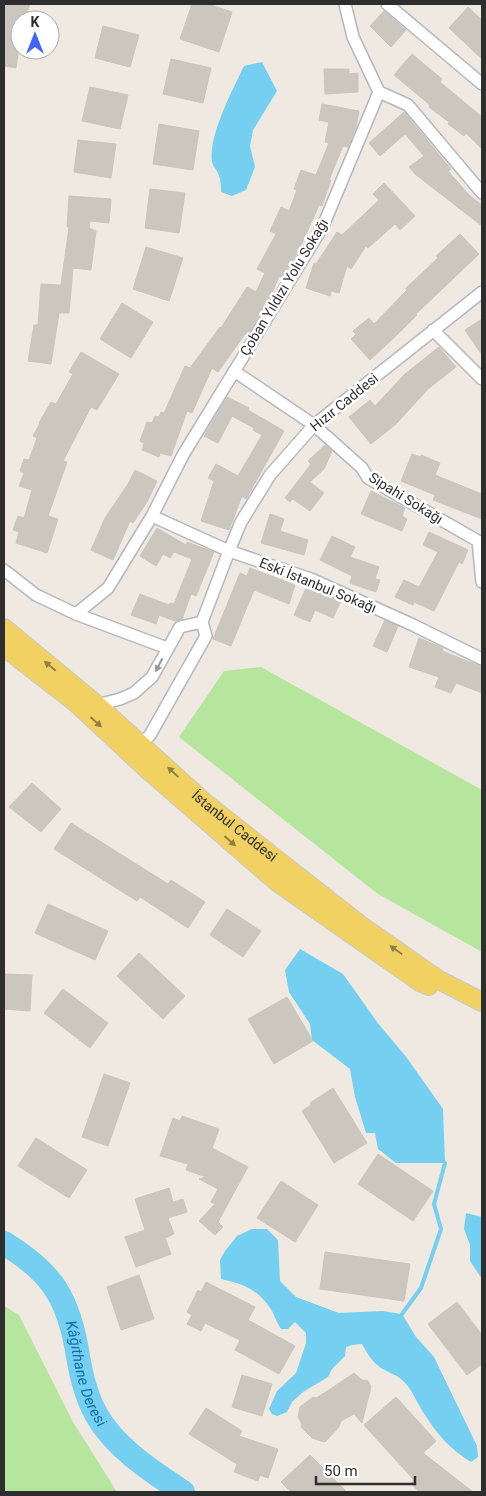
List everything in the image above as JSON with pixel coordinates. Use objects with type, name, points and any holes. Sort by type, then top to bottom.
[{"type":"main road","name":"İstanbul Caddesi","points":[[4,628],[97,705],[136,750]]},
{"type":"main road","name":"İstanbul Caddesi","points":[[4,647],[136,750],[277,882],[421,975],[482,1011]]},
{"type":"main road","name":"İstanbul Caddesi","points":[[421,975],[440,981],[482,1002]]},
{"type":"street","points":[[345,4],[353,38],[379,92],[408,105],[482,193]]},
{"type":"street","points":[[387,4],[482,84]]},
{"type":"street","name":"Çoban Yıldızı Yolu Sokağı","points":[[152,516],[183,456],[323,226],[379,92]]},
{"type":"street","name":"Hızır Caddesi","points":[[136,750],[150,735],[206,636],[202,622],[229,550],[241,522],[270,475],[314,425],[482,292]]},
{"type":"street","points":[[433,330],[482,378]]},
{"type":"street","name":"Sipahi Sokağı","points":[[234,371],[314,425],[362,468],[368,478],[478,541],[482,582]]},
{"type":"street","points":[[76,614],[108,588],[152,516]]},
{"type":"street","name":"Eski İstanbul Sokağı","points":[[152,516],[229,550],[311,579],[413,625],[482,659]]},
{"type":"street","points":[[4,570],[36,595],[76,614],[167,648]]},
{"type":"street","points":[[97,705],[134,693],[152,677],[180,627],[202,622]]},
{"type":"green space","points":[[261,667],[482,790],[482,952],[378,894],[179,737],[224,671]]},
{"type":"green space","points":[[4,1306],[19,1315],[73,1422],[117,1492],[4,1492]]},
{"type":"water","points":[[262,62],[277,91],[253,130],[250,146],[255,167],[246,190],[232,196],[221,192],[220,178],[212,162],[214,139],[222,113],[244,66]]},
{"type":"water","points":[[300,949],[343,974],[443,1109],[445,1163],[396,1163],[378,1149],[375,1133],[366,1133],[355,1097],[350,1069],[312,1040],[310,1024],[289,992],[285,970]]},
{"type":"water","points":[[466,1213],[482,1217],[482,1279],[470,1261],[470,1245],[464,1229]]},
{"type":"water","points":[[252,1229],[267,1229],[278,1240],[280,1281],[296,1297],[339,1313],[382,1311],[402,1314],[416,1337],[434,1357],[477,1446],[478,1457],[471,1462],[451,1447],[429,1422],[407,1385],[398,1377],[378,1366],[362,1344],[346,1347],[345,1356],[332,1369],[328,1377],[303,1392],[292,1402],[287,1412],[277,1416],[272,1414],[269,1409],[277,1391],[296,1373],[306,1343],[306,1333],[295,1322],[288,1329],[281,1329],[272,1311],[256,1293],[237,1283],[221,1279],[220,1260],[225,1251],[237,1236]]},
{"type":"building","points":[[4,4],[30,4],[28,10],[10,10],[10,60],[17,60],[16,68],[4,66]]},
{"type":"building","points":[[192,4],[208,4],[232,12],[219,52],[180,39]]},
{"type":"building","points":[[468,7],[482,20],[482,59],[449,28]]},
{"type":"building","points":[[384,11],[406,30],[391,47],[370,26]]},
{"type":"building","points":[[103,26],[139,35],[130,67],[95,58]]},
{"type":"building","points":[[412,54],[442,79],[440,82],[482,117],[482,149],[466,133],[464,136],[448,124],[449,122],[429,107],[430,105],[394,75]]},
{"type":"building","points":[[171,59],[211,68],[203,103],[163,94]]},
{"type":"building","points":[[324,69],[349,69],[349,74],[358,73],[358,92],[325,94]]},
{"type":"building","points":[[90,87],[128,95],[120,129],[82,121]]},
{"type":"building","points":[[322,104],[359,111],[356,127],[348,147],[343,146],[329,180],[331,180],[322,206],[319,205],[299,250],[282,278],[279,276],[269,300],[248,335],[245,334],[218,372],[212,368],[192,413],[187,411],[171,456],[160,453],[159,457],[142,450],[144,443],[140,441],[147,422],[152,423],[155,416],[159,417],[161,412],[164,413],[185,366],[190,368],[221,328],[247,287],[256,292],[265,273],[257,269],[276,234],[270,231],[281,207],[289,211],[297,190],[294,189],[301,170],[316,175],[329,143],[325,142],[329,122],[319,120]]},
{"type":"building","points":[[404,112],[451,169],[448,171],[470,196],[482,205],[482,226],[415,174],[409,167],[424,156],[405,134],[380,156],[369,143]]},
{"type":"building","points":[[159,124],[199,131],[193,170],[153,164]]},
{"type":"building","points":[[78,140],[116,144],[111,178],[74,172]]},
{"type":"building","points":[[384,183],[415,216],[400,230],[395,224],[368,248],[366,246],[351,269],[347,266],[339,293],[331,291],[330,296],[306,288],[314,263],[316,264],[337,232],[342,235],[379,200],[373,194]]},
{"type":"building","points":[[150,189],[185,193],[179,233],[145,228]]},
{"type":"building","points":[[69,196],[111,199],[109,223],[90,221],[89,228],[96,231],[91,270],[73,268],[69,313],[59,313],[51,364],[28,361],[34,325],[38,325],[41,284],[61,285],[69,227],[67,227]]},
{"type":"building","points":[[460,234],[479,254],[370,360],[351,339],[356,334],[353,331],[369,318],[374,324],[407,290],[406,288],[438,258],[436,256]]},
{"type":"building","points":[[146,247],[183,258],[169,301],[133,289]]},
{"type":"building","points":[[122,303],[153,322],[131,358],[100,339]]},
{"type":"building","points":[[482,319],[482,355],[465,330]]},
{"type":"building","points":[[439,347],[456,367],[428,389],[396,424],[371,444],[349,417],[370,400],[375,406],[405,374]]},
{"type":"building","points":[[81,352],[119,374],[97,410],[91,407],[63,461],[67,462],[48,516],[58,519],[47,553],[16,543],[19,532],[13,530],[18,516],[24,518],[32,490],[19,486],[24,473],[20,471],[24,459],[29,460],[37,438],[33,436],[39,423],[51,402],[56,404],[73,374],[69,372]]},
{"type":"building","points":[[227,397],[249,408],[248,410],[284,431],[246,499],[242,496],[229,530],[201,521],[214,481],[208,478],[216,464],[238,476],[262,435],[253,430],[254,428],[232,416],[218,443],[204,436]]},
{"type":"building","points":[[325,445],[332,451],[324,469],[310,482],[324,493],[310,511],[293,499],[290,502],[285,498],[311,464],[308,461]]},
{"type":"building","points":[[412,454],[421,457],[421,455],[440,463],[435,475],[482,494],[482,519],[433,500],[435,495],[401,481]]},
{"type":"building","points":[[135,470],[157,481],[147,502],[133,523],[130,521],[113,560],[91,550],[105,518]]},
{"type":"building","points":[[371,491],[405,508],[402,516],[407,519],[402,531],[361,514]]},
{"type":"building","points":[[270,514],[284,519],[280,531],[308,540],[304,555],[261,543]]},
{"type":"building","points":[[157,528],[186,545],[187,542],[214,552],[196,596],[191,594],[182,619],[175,621],[159,615],[156,624],[131,615],[140,594],[169,605],[170,603],[174,604],[192,559],[174,552],[170,558],[163,554],[156,566],[140,556]]},
{"type":"building","points":[[429,532],[468,550],[462,564],[459,562],[434,611],[414,602],[413,605],[395,597],[404,580],[419,587],[438,552],[423,545]]},
{"type":"building","points":[[332,536],[355,547],[350,557],[379,567],[375,579],[380,580],[376,592],[350,583],[352,576],[320,560]]},
{"type":"building","points":[[250,568],[295,585],[289,604],[254,590],[231,646],[213,639],[240,573],[247,576]]},
{"type":"building","points":[[307,586],[341,601],[333,618],[315,610],[310,622],[294,615]]},
{"type":"building","points":[[385,620],[398,626],[387,652],[373,646]]},
{"type":"building","points":[[419,638],[443,648],[442,651],[482,667],[482,693],[456,683],[451,693],[435,687],[439,677],[409,667]]},
{"type":"building","points":[[32,783],[61,809],[41,832],[9,807]]},
{"type":"building","points":[[71,823],[168,884],[171,880],[205,902],[188,928],[140,897],[137,901],[54,849]]},
{"type":"building","points":[[48,904],[108,931],[95,960],[35,933]]},
{"type":"building","points":[[227,909],[261,931],[243,957],[210,935]]},
{"type":"building","points":[[139,953],[185,996],[163,1019],[117,976]]},
{"type":"building","points":[[4,974],[32,975],[30,1011],[4,1009]]},
{"type":"building","points":[[63,989],[108,1023],[90,1048],[44,1013]]},
{"type":"building","points":[[287,997],[313,1041],[274,1064],[248,1019]]},
{"type":"building","points":[[104,1074],[130,1083],[108,1146],[82,1137]]},
{"type":"building","points":[[333,1088],[367,1143],[334,1163],[302,1111],[311,1105],[310,1103]]},
{"type":"building","points":[[182,1116],[219,1129],[212,1148],[248,1167],[218,1222],[223,1227],[215,1235],[199,1221],[215,1204],[211,1202],[218,1189],[199,1179],[206,1177],[186,1170],[188,1164],[160,1156],[173,1118],[180,1121]]},
{"type":"building","points":[[36,1138],[87,1170],[69,1198],[18,1166]]},
{"type":"building","points":[[378,1154],[433,1191],[413,1221],[358,1184]]},
{"type":"building","points":[[281,1181],[318,1205],[295,1242],[257,1218]]},
{"type":"building","points":[[169,1188],[173,1202],[183,1199],[187,1212],[168,1218],[174,1234],[165,1238],[171,1254],[136,1267],[125,1237],[145,1230],[135,1199]]},
{"type":"building","points":[[325,1252],[410,1264],[404,1301],[320,1289]]},
{"type":"building","points":[[139,1275],[154,1319],[121,1330],[107,1287]]},
{"type":"building","points":[[206,1282],[255,1307],[248,1320],[295,1346],[279,1374],[235,1350],[240,1340],[205,1323],[201,1331],[187,1324],[192,1315],[187,1312],[198,1290],[201,1292]]},
{"type":"building","points":[[457,1302],[482,1335],[482,1364],[467,1375],[428,1324]]},
{"type":"building","points":[[354,1373],[362,1380],[368,1381],[371,1387],[362,1423],[354,1414],[341,1421],[339,1427],[324,1442],[312,1438],[301,1427],[302,1424],[298,1417],[300,1407],[313,1397],[316,1398]]},
{"type":"building","points":[[242,1375],[272,1384],[262,1416],[232,1407]]},
{"type":"building","points":[[396,1397],[436,1441],[423,1453],[473,1492],[420,1492],[411,1484],[414,1480],[364,1425]]},
{"type":"building","points":[[206,1408],[242,1431],[239,1436],[278,1449],[268,1478],[260,1475],[258,1481],[234,1472],[237,1464],[189,1434]]},
{"type":"building","points":[[310,1455],[347,1492],[291,1492],[281,1482]]},
{"type":"waterway","points":[[402,1314],[421,1288],[441,1229],[434,1204],[445,1163]]},
{"type":"waterway","name":"Kâğıthane Deresi","points":[[4,1243],[43,1273],[60,1297],[72,1327],[85,1389],[96,1414],[104,1426],[134,1458],[183,1492]]}]
